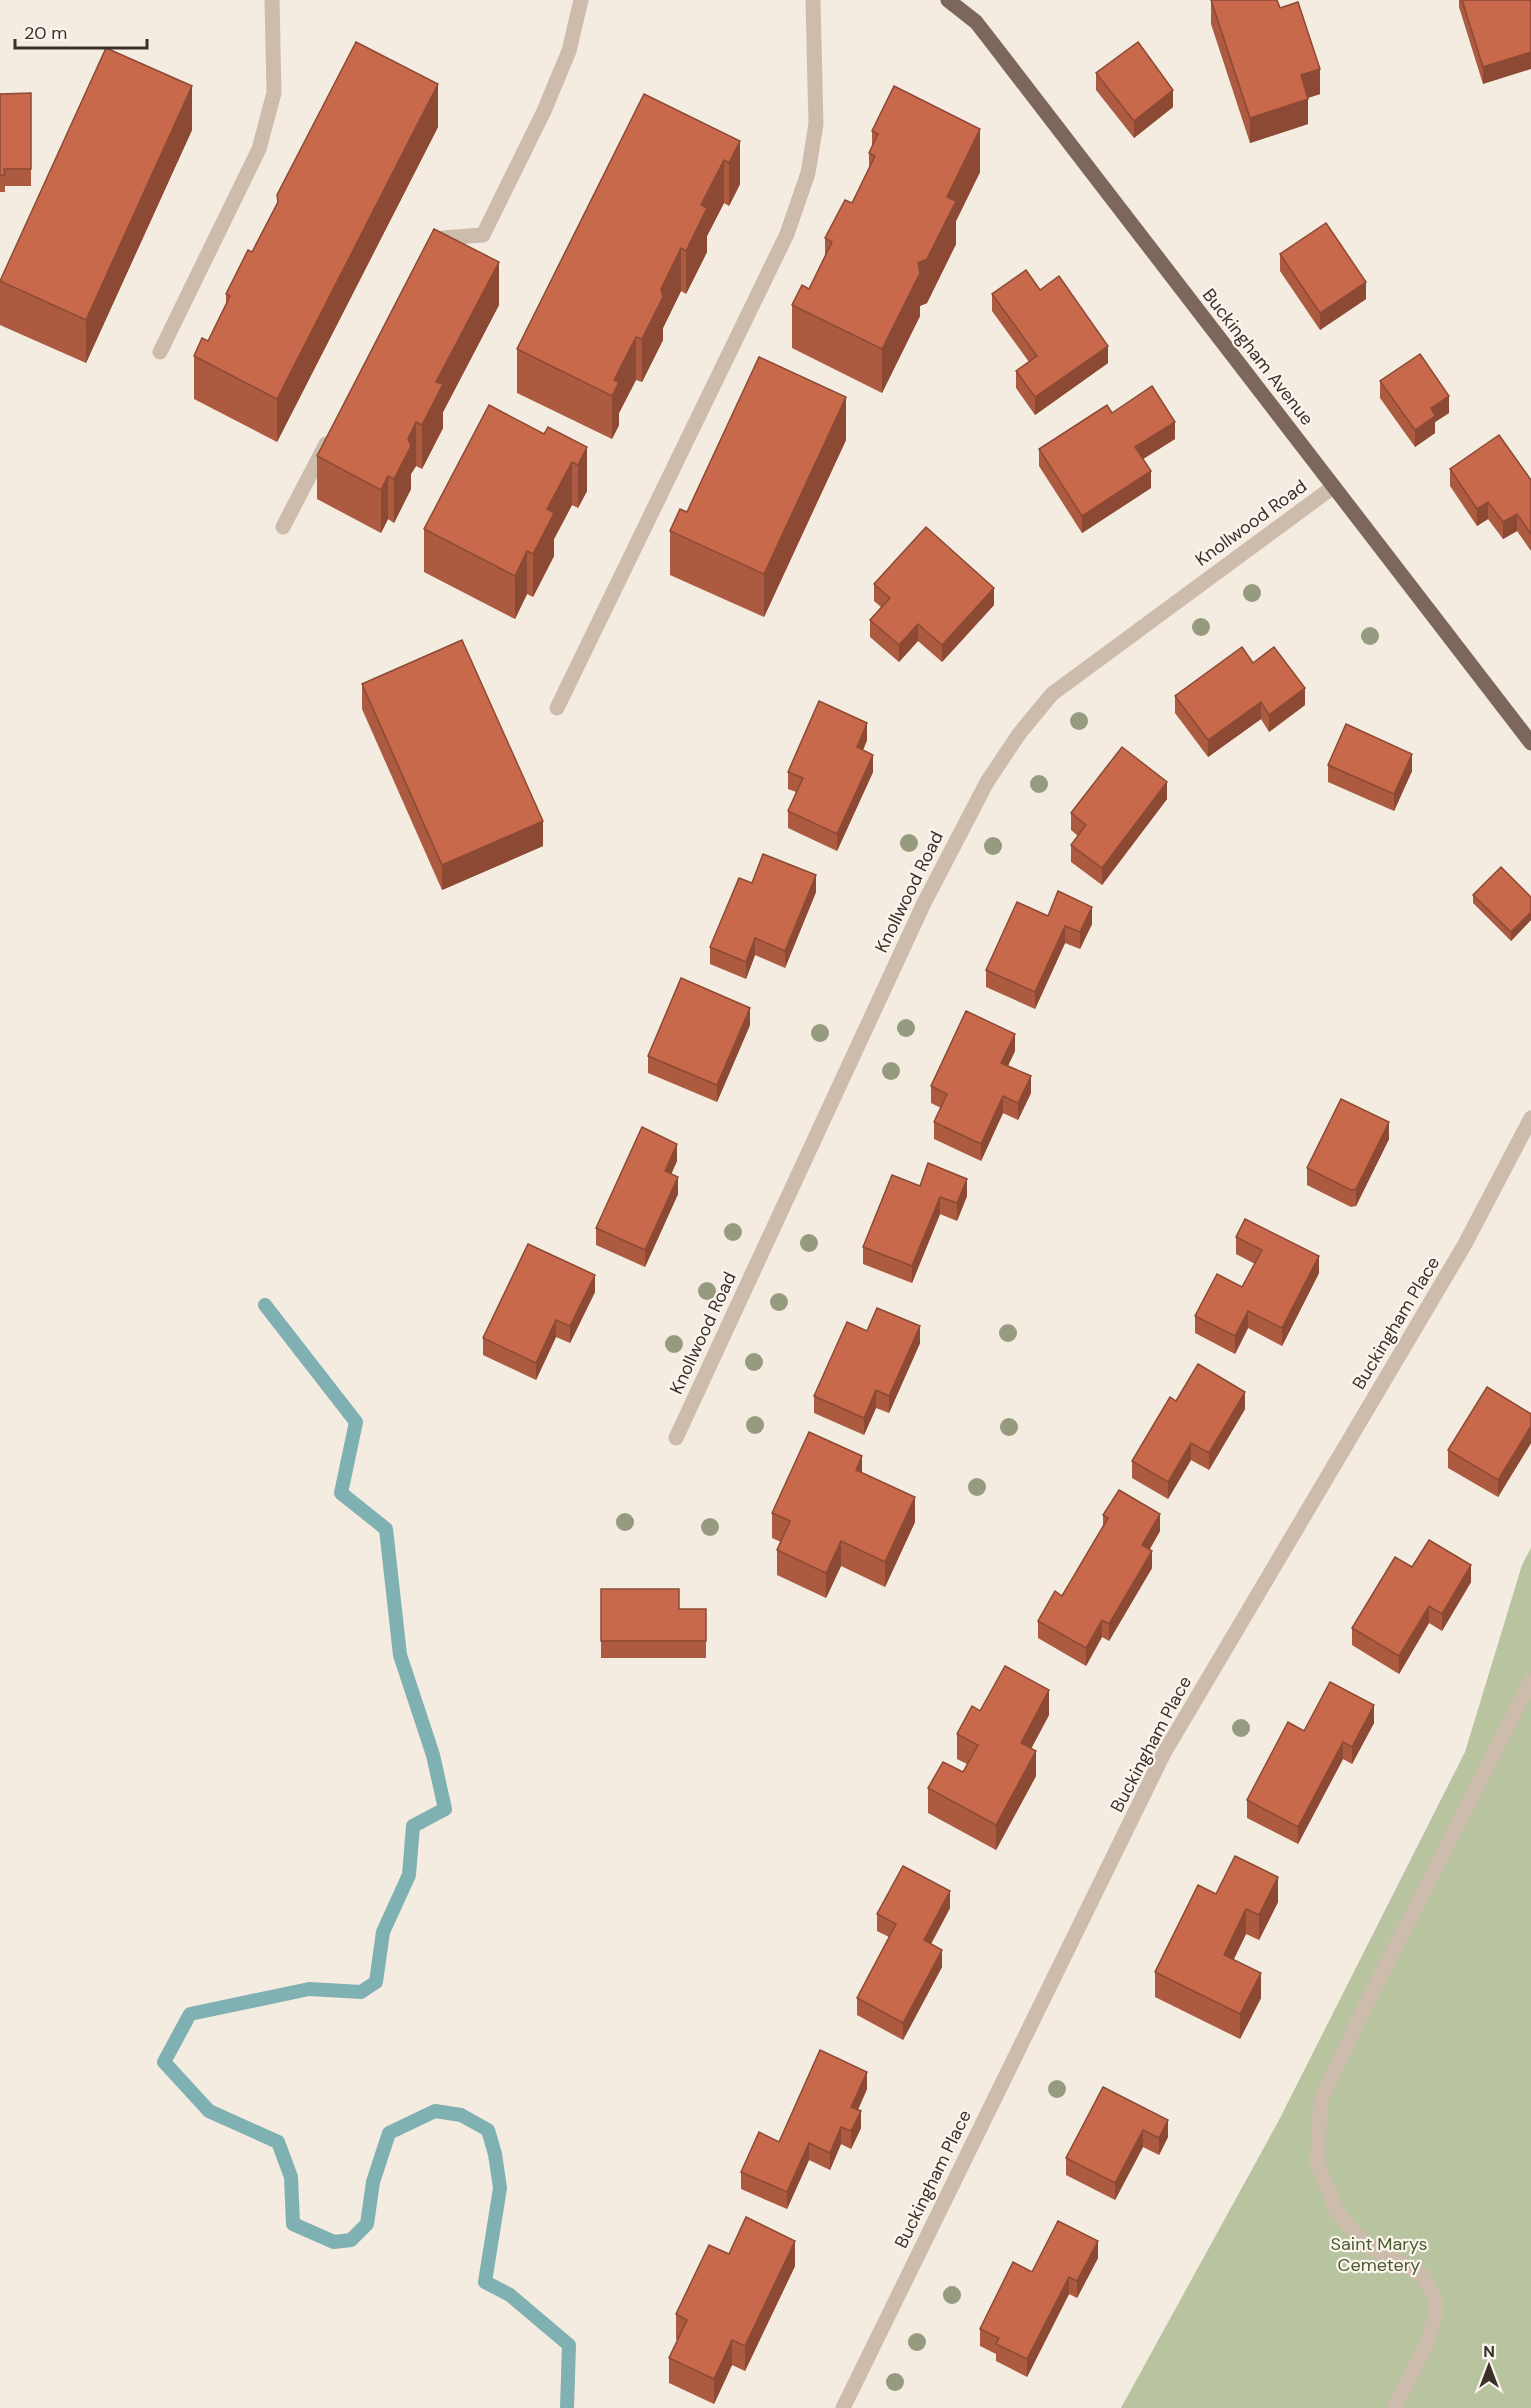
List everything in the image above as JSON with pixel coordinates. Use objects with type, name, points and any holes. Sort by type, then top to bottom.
[{"type":"main road","name":"Buckingham Avenue","points":[[948,0],[976,22],[1531,744]]},
{"type":"street","points":[[160,352],[259,148],[274,93],[272,0]]},
{"type":"street","points":[[425,254],[443,238],[483,235],[544,111],[569,51],[581,0]]},
{"type":"street","points":[[556,708],[787,234],[808,173],[816,124],[813,0]]},
{"type":"street","points":[[284,527],[331,434]]},
{"type":"street","name":"Knollwood Road","points":[[676,1438],[924,903],[987,782],[1019,734],[1052,694],[1333,487]]},
{"type":"street","name":"Buckingham Place","points":[[843,2408],[1164,1753],[1465,1244],[1531,1118]]},
{"type":"street","points":[[1394,2408],[1427,2344],[1435,2316],[1436,2298],[1420,2273],[1365,2244],[1337,2212],[1317,2162],[1321,2100],[1362,2012],[1531,1681]]},
{"type":"green space","name":"Saint Marys Cemetery","points":[[1531,1548],[1531,2408],[1121,2408],[1278,2122],[1465,1752],[1522,1565]]},
{"type":"building","points":[[1211,0],[1277,0],[1280,8],[1298,2],[1320,69],[1301,75],[1308,99],[1250,118]]},
{"type":"building","points":[[1462,0],[1530,0],[1531,52],[1483,67]]},
{"type":"building","points":[[356,42],[438,84],[277,399],[194,356],[202,338],[208,341],[230,296],[226,294],[248,250],[252,252],[278,202],[277,195]]},
{"type":"building","points":[[1138,42],[1173,90],[1134,121],[1096,73]]},
{"type":"building","points":[[106,48],[192,86],[86,320],[0,281]]},
{"type":"building","points":[[894,86],[980,129],[947,197],[956,201],[927,259],[918,263],[920,273],[882,349],[792,305],[802,285],[809,289],[832,242],[825,238],[845,200],[852,203],[875,156],[869,153],[878,134],[872,131]]},
{"type":"building","points":[[31,93],[31,169],[4,169],[5,175],[0,175],[0,94]]},
{"type":"building","points":[[644,94],[740,141],[729,163],[724,160],[701,205],[707,208],[686,251],[681,248],[661,289],[663,297],[642,339],[636,337],[614,380],[619,382],[612,396],[517,349]]},
{"type":"building","points":[[1326,223],[1366,282],[1320,313],[1280,254]]},
{"type":"building","points":[[434,229],[499,262],[436,382],[443,384],[422,425],[416,422],[408,439],[411,446],[394,479],[388,476],[381,490],[317,456]]},
{"type":"building","points":[[1026,270],[1040,290],[1059,276],[1108,346],[1035,397],[1016,371],[1037,356],[992,294]]},
{"type":"building","points":[[1420,354],[1449,396],[1431,408],[1435,416],[1415,430],[1380,381]]},
{"type":"building","points":[[759,357],[846,397],[764,574],[670,531],[680,509],[687,512]]},
{"type":"building","points":[[1152,386],[1175,422],[1135,447],[1151,471],[1082,516],[1039,449],[1107,405],[1112,413]]},
{"type":"building","points":[[489,405],[544,434],[548,427],[587,447],[578,465],[572,462],[547,509],[554,513],[533,554],[527,551],[515,576],[424,529]]},
{"type":"building","points":[[1499,435],[1531,480],[1531,534],[1517,514],[1503,522],[1488,502],[1477,509],[1450,469]]},
{"type":"building","points":[[926,527],[994,588],[942,645],[918,624],[899,645],[870,620],[890,598],[874,584]]},
{"type":"building","points":[[462,640],[543,821],[442,865],[362,684]]},
{"type":"building","points":[[1242,647],[1253,663],[1274,647],[1305,688],[1269,715],[1261,702],[1208,740],[1175,696]]},
{"type":"building","points":[[819,701],[867,723],[857,747],[873,755],[837,834],[788,811],[803,778],[788,772]]},
{"type":"building","points":[[1346,724],[1412,754],[1394,794],[1328,765]]},
{"type":"building","points":[[1122,747],[1167,782],[1102,868],[1071,845],[1086,825],[1071,813]]},
{"type":"building","points":[[763,854],[816,875],[785,951],[755,938],[746,962],[710,947],[739,878],[752,883]]},
{"type":"building","points":[[1501,867],[1531,897],[1531,912],[1511,932],[1473,895]]},
{"type":"building","points":[[1058,891],[1092,907],[1080,932],[1065,926],[1035,992],[986,970],[1017,902],[1048,916]]},
{"type":"building","points":[[681,978],[750,1008],[717,1085],[648,1056]]},
{"type":"building","points":[[966,1011],[1015,1034],[1001,1063],[1031,1076],[1018,1103],[1003,1096],[981,1144],[934,1122],[947,1094],[931,1086]]},
{"type":"building","points":[[1341,1099],[1389,1122],[1356,1189],[1351,1190],[1307,1168]]},
{"type":"building","points":[[642,1127],[677,1144],[665,1171],[678,1177],[645,1250],[596,1228]]},
{"type":"building","points":[[928,1163],[967,1179],[957,1203],[940,1197],[912,1266],[863,1247],[892,1175],[920,1186]]},
{"type":"building","points":[[1245,1219],[1319,1256],[1282,1328],[1248,1311],[1235,1336],[1195,1316],[1217,1274],[1242,1287],[1262,1250],[1236,1237]]},
{"type":"building","points":[[528,1244],[595,1275],[570,1326],[556,1320],[536,1363],[483,1338]]},
{"type":"building","points":[[877,1308],[920,1326],[889,1396],[876,1390],[864,1418],[814,1396],[847,1322],[867,1331]]},
{"type":"building","points":[[1198,1364],[1245,1392],[1209,1453],[1191,1443],[1168,1482],[1132,1461],[1170,1397],[1176,1401]]},
{"type":"building","points":[[1487,1387],[1531,1414],[1531,1426],[1498,1480],[1448,1450]]},
{"type":"building","points":[[809,1432],[862,1456],[856,1470],[915,1497],[885,1562],[841,1541],[826,1573],[777,1550],[790,1521],[772,1513]]},
{"type":"building","points":[[1119,1490],[1160,1514],[1142,1545],[1152,1551],[1109,1624],[1102,1620],[1086,1648],[1038,1621],[1055,1591],[1062,1596],[1108,1518],[1103,1515]]},
{"type":"building","points":[[1429,1540],[1471,1565],[1442,1614],[1429,1606],[1399,1656],[1352,1628],[1395,1557],[1412,1567]]},
{"type":"building","points":[[601,1589],[679,1589],[679,1609],[706,1609],[706,1641],[601,1641]]},
{"type":"building","points":[[1005,1666],[1049,1690],[1021,1743],[1036,1751],[996,1825],[928,1788],[943,1762],[963,1772],[978,1745],[957,1734],[972,1706],[980,1711]]},
{"type":"building","points":[[1330,1682],[1374,1705],[1352,1747],[1343,1742],[1298,1827],[1247,1800],[1288,1722],[1304,1731]]},
{"type":"building","points":[[1235,1856],[1278,1877],[1259,1915],[1246,1909],[1224,1955],[1261,1973],[1240,2014],[1155,1972],[1198,1885],[1216,1894]]},
{"type":"building","points":[[903,1866],[950,1891],[924,1940],[942,1950],[903,2023],[857,1998],[896,1924],[877,1914]]},
{"type":"building","points":[[820,2050],[867,2072],[851,2107],[861,2111],[851,2131],[841,2127],[830,2153],[809,2143],[787,2192],[741,2172],[759,2132],[779,2142]]},
{"type":"building","points":[[1103,2087],[1168,2120],[1159,2138],[1143,2130],[1115,2183],[1066,2158]]},
{"type":"building","points":[[746,2217],[795,2241],[745,2346],[732,2340],[714,2379],[669,2358],[687,2320],[676,2314],[709,2245],[729,2254]]},
{"type":"building","points":[[1058,2221],[1098,2241],[1077,2281],[1069,2277],[1027,2359],[996,2344],[999,2338],[980,2329],[1013,2262],[1032,2272]]},
{"type":"waterway","points":[[265,1305],[356,1422],[341,1493],[386,1529],[400,1655],[433,1755],[445,1809],[413,1826],[409,1875],[383,1932],[376,1982],[361,1992],[309,1989],[190,2014],[164,2062],[209,2111],[278,2142],[291,2177],[293,2224],[334,2242],[351,2240],[367,2224],[373,2182],[389,2133],[435,2111],[461,2115],[488,2130],[495,2154],[500,2188],[485,2282],[510,2295],[569,2345],[567,2408]]}]
